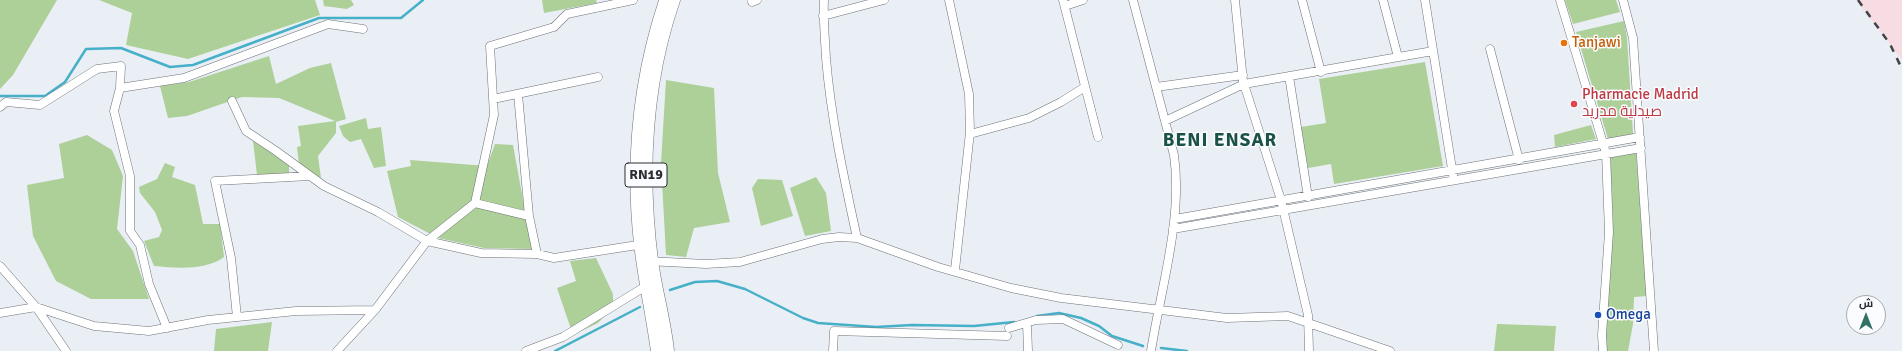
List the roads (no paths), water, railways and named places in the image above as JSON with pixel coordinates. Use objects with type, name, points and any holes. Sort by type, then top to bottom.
[{"type":"highway","name":"RN19","points":[[666,0],[649,59],[639,124],[636,178],[647,261],[668,351]]},
{"type":"highway","name":"RN19","points":[[645,243],[649,112],[655,70],[674,0]]},
{"type":"highway","name":"RN19","points":[[647,261],[646,286],[657,351]]},
{"type":"street","points":[[337,351],[375,310],[427,241],[475,203],[494,115],[490,46],[554,27],[567,14],[633,0]]},
{"type":"street","points":[[824,0],[823,16],[829,102],[857,238]]},
{"type":"street","points":[[823,16],[884,0]]},
{"type":"street","points":[[949,0],[969,94],[970,134],[955,270]]},
{"type":"street","points":[[1084,0],[1064,3],[1098,137]]},
{"type":"street","points":[[1133,0],[1174,155],[1178,177],[1175,219],[1158,309],[1152,351]]},
{"type":"street","points":[[1235,0],[1244,84],[1281,200],[1308,323],[1309,351]]},
{"type":"street","points":[[1302,0],[1321,72]]},
{"type":"street","points":[[1382,0],[1398,57]]},
{"type":"street","points":[[1425,0],[1453,176]]},
{"type":"street","points":[[1560,0],[1606,153],[1609,232],[1602,335],[1603,351]]},
{"type":"street","points":[[1623,0],[1633,38],[1654,351]]},
{"type":"street","points":[[120,88],[184,78],[328,24],[363,29]]},
{"type":"street","points":[[1490,49],[1519,160]]},
{"type":"street","points":[[1165,121],[1244,84],[1321,72],[1433,51]]},
{"type":"street","points":[[0,107],[6,102],[40,105],[97,69],[121,66],[120,88],[114,111],[130,176],[130,231],[140,245],[149,284],[166,328]]},
{"type":"street","points":[[1156,87],[1243,75]]},
{"type":"street","points":[[1289,76],[1308,197]]},
{"type":"street","points":[[493,99],[598,77]]},
{"type":"street","points":[[970,134],[1029,118],[1061,102],[1085,87]]},
{"type":"street","points":[[518,94],[529,216],[536,254]]},
{"type":"street","points":[[232,101],[246,131],[324,186],[378,212],[427,241],[481,253],[536,254],[554,258],[645,243]]},
{"type":"street","points":[[1173,229],[1283,210],[1453,176],[1519,160],[1640,137]]},
{"type":"street","points":[[1175,219],[1281,200],[1641,148]]},
{"type":"street","points":[[238,317],[231,258],[215,181],[310,176]]},
{"type":"street","points":[[475,203],[529,216]]},
{"type":"street","points":[[647,261],[706,264],[740,262],[822,239],[839,236],[857,238],[938,267],[955,270],[1011,288],[1061,298],[1227,318],[1288,316],[1390,351]]},
{"type":"street","points":[[0,266],[36,307],[66,351]]},
{"type":"street","points":[[526,351],[564,337],[646,286]]},
{"type":"street","points":[[0,314],[36,307],[94,326],[149,331],[238,317],[296,311],[375,310]]},
{"type":"street","points":[[833,351],[834,331],[1008,332],[1027,323],[1048,319],[1063,320],[1118,344]]},
{"type":"street","points":[[1027,323],[1028,351]]},
{"type":"street","points":[[1598,351],[1602,335]]},
{"type":"waterway","points":[[0,96],[45,96],[65,82],[86,49],[121,48],[170,67],[193,65],[319,18],[401,18],[423,0]]},
{"type":"waterway","points":[[670,290],[695,282],[717,281],[745,289],[803,318],[818,323],[876,327],[912,325],[974,326],[1014,322]]},
{"type":"waterway","points":[[555,351],[640,307]]},
{"type":"waterway","points":[[1037,316],[1059,313],[1081,318],[1099,326],[1112,336],[1143,346]]},
{"type":"waterway","points":[[1161,348],[1187,351]]},
{"type":"railway","points":[[1858,0],[1890,44],[1902,69]]},
{"type":"place","name":"Tanjawi","points":[[1564,43]]},
{"type":"place","name":"Pharmacie Madrid صيدلية مدريد","points":[[1574,104]]},
{"type":"place","name":"Omega","points":[[1598,315]]},
{"type":"district","name":"BENI ENSAR","points":[[1220,141]]}]
